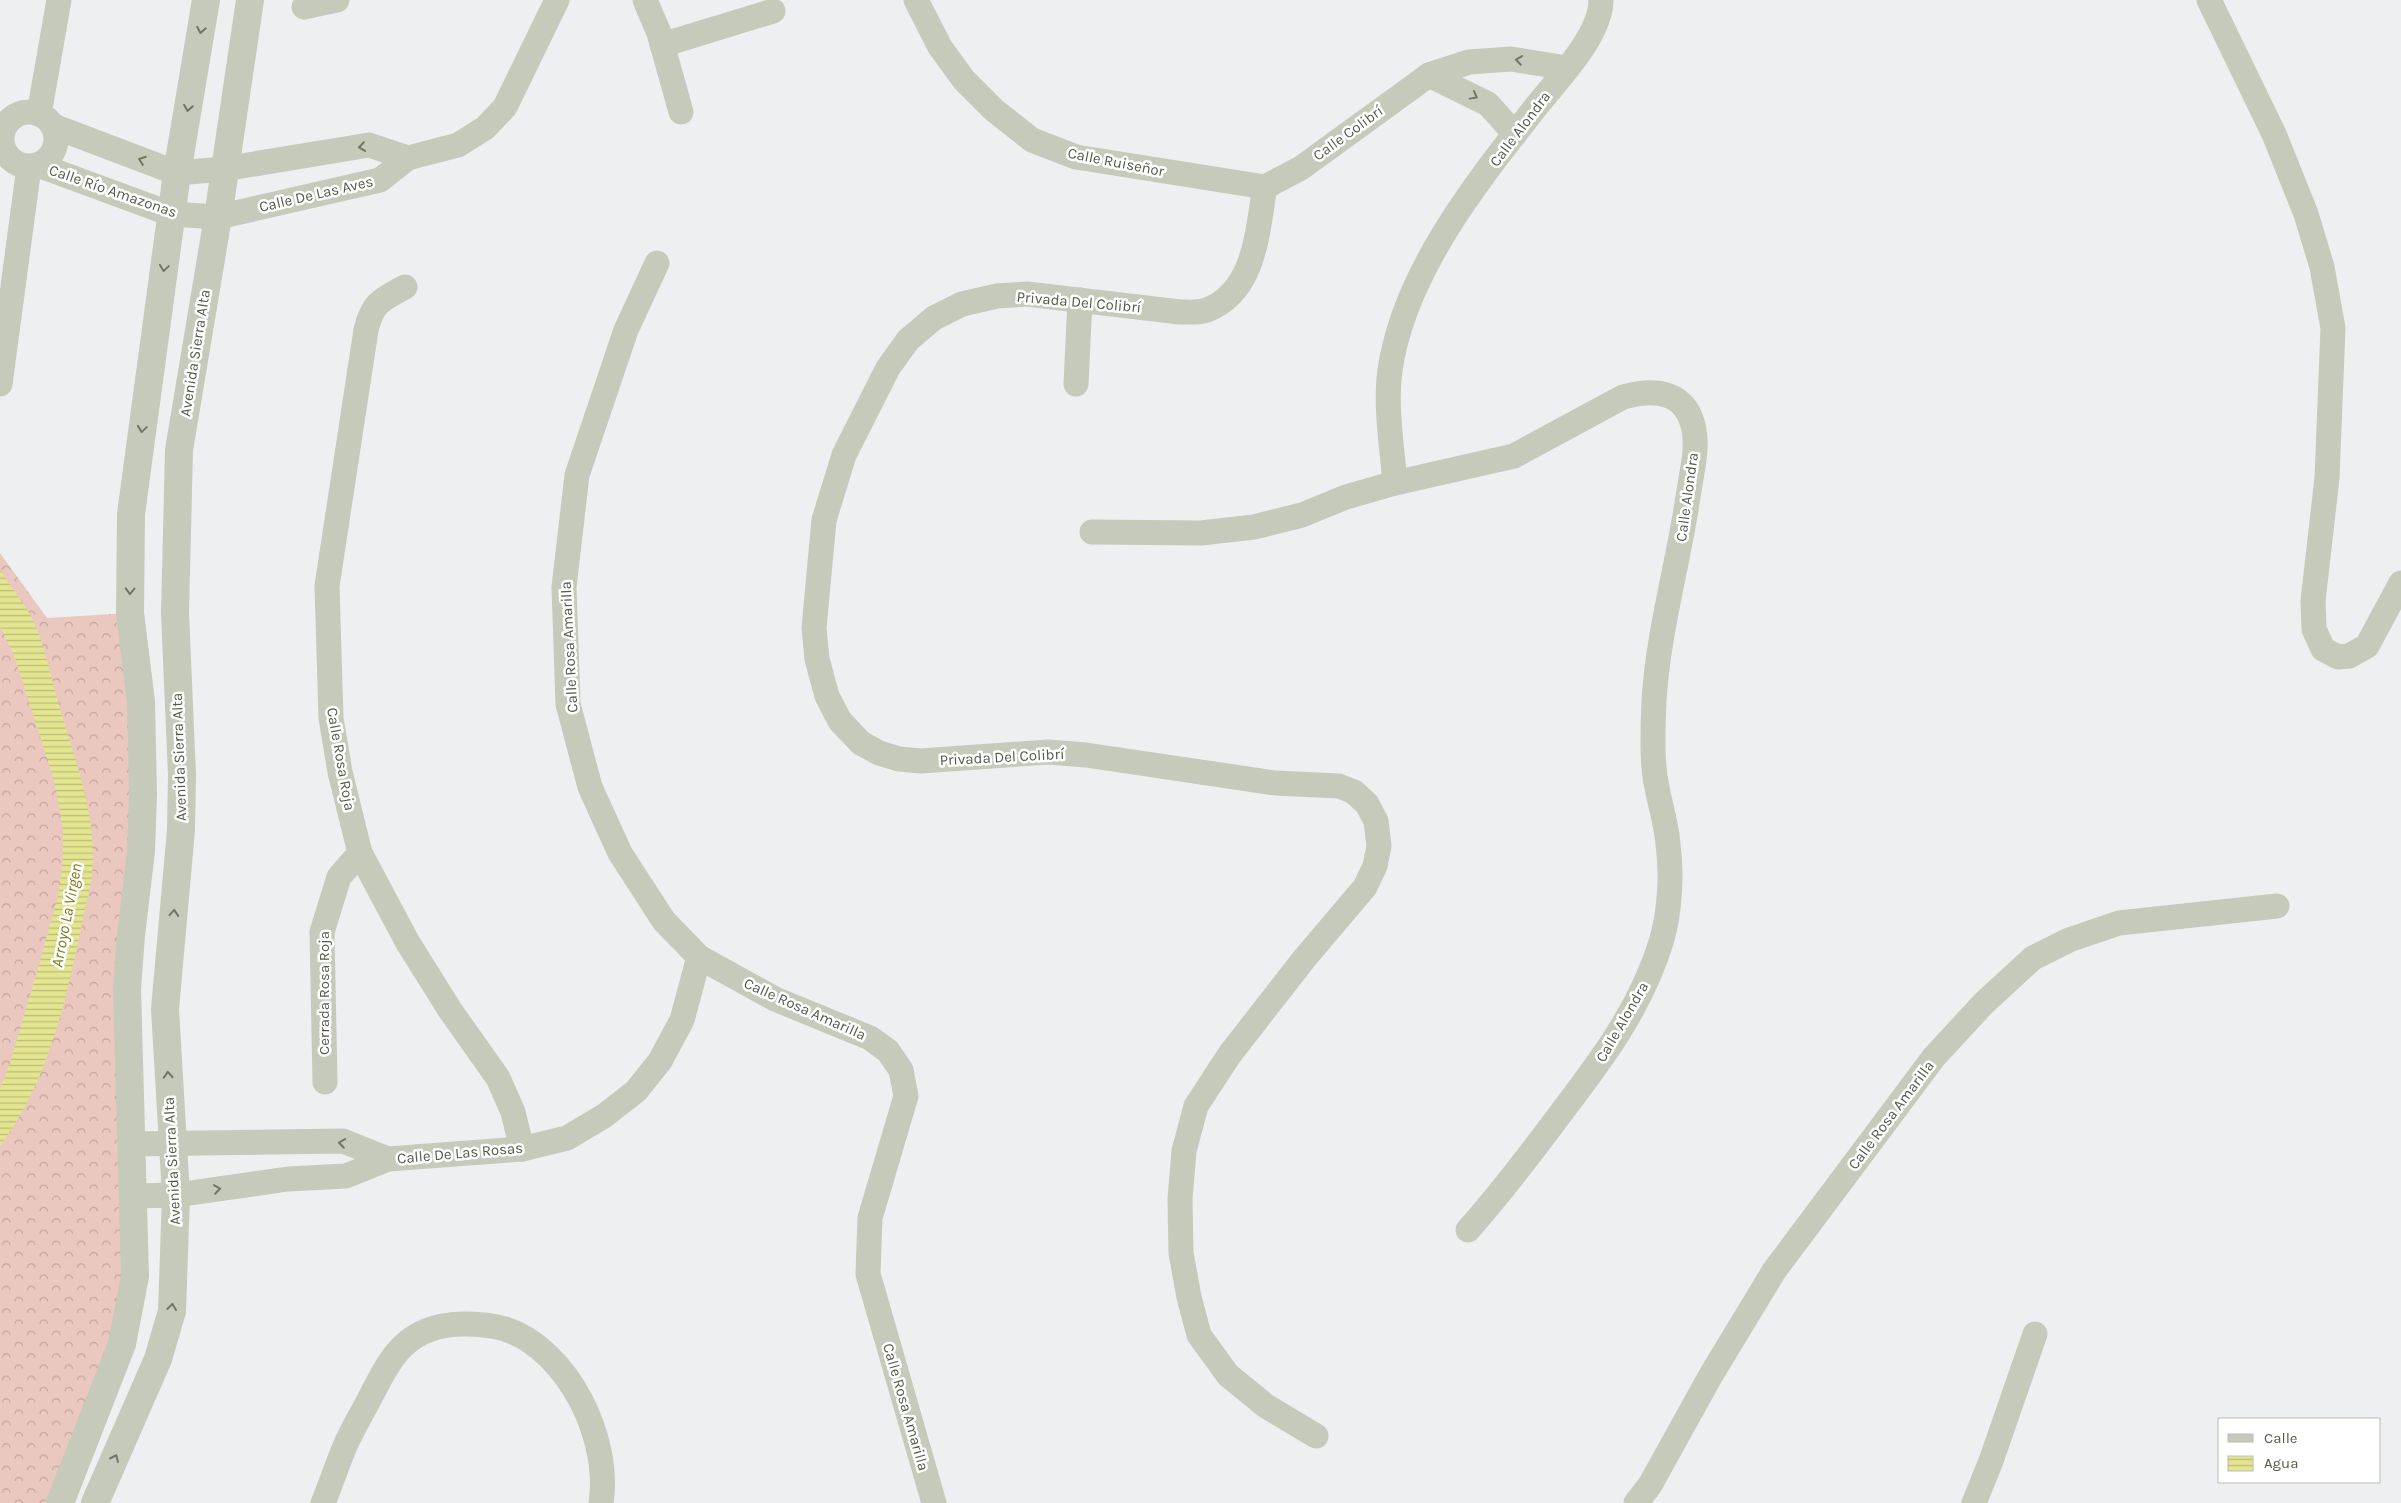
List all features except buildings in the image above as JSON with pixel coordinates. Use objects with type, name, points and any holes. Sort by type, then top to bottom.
[{"type":"street","points":[[28,116],[59,0]]},
{"type":"street","points":[[60,1503],[122,1344],[135,1276],[127,989],[141,851],[143,794],[141,702],[130,613],[131,514],[171,214],[206,0]]},
{"type":"street","name":"Avenida Sierra Alta","points":[[95,1503],[158,1359],[172,1311],[176,1195],[171,1144],[165,1008],[181,830],[182,775],[177,700],[175,613],[179,450],[218,217],[250,0]]},
{"type":"street","points":[[304,7],[337,0]]},
{"type":"street","name":"Calle De Las Aves","points":[[218,217],[324,191],[380,180],[408,158],[458,145],[485,128],[505,107],[557,0]]},
{"type":"street","points":[[645,0],[662,46],[681,112]]},
{"type":"street","name":"Calle Ruiseñor","points":[[916,0],[940,47],[964,80],[994,110],[1032,140],[1076,157],[1265,187]]},
{"type":"street","name":"Calle Alondra","points":[[1468,1230],[1501,1194],[1608,1051],[1642,992],[1662,938],[1669,893],[1668,844],[1654,770],[1654,702],[1659,648],[1685,518],[1695,455],[1694,430],[1687,410],[1675,398],[1658,392],[1641,392],[1623,397],[1514,456],[1395,483],[1388,399],[1390,369],[1400,329],[1414,291],[1442,236],[1515,134],[1567,68],[1593,31],[1601,10],[1601,0]]},
{"type":"street","points":[[2209,0],[2274,134],[2302,205],[2322,267],[2333,328],[2327,478],[2313,601],[2314,629],[2323,649],[2338,657],[2349,656],[2367,646],[2401,583]]},
{"type":"street","points":[[662,46],[773,11]]},
{"type":"street","name":"Calle Colibrí","points":[[1265,187],[1301,168],[1429,76],[1470,62],[1511,59],[1567,68]]},
{"type":"street","points":[[1429,76],[1488,104],[1515,134]]},
{"type":"street","points":[[20,162],[53,153],[56,135],[28,116]]},
{"type":"street","points":[[20,162],[6,152],[3,134],[6,125],[28,116],[178,173],[224,169],[370,145],[408,158]]},
{"type":"street","points":[[318,154],[324,191]]},
{"type":"street","points":[[0,384],[20,162]]},
{"type":"street","name":"Calle Río Amazonas","points":[[20,162],[171,214],[218,217]]},
{"type":"street","name":"Privada Del Colibrí","points":[[1265,187],[1254,250],[1244,279],[1224,301],[1205,310],[1180,312],[1027,294],[997,296],[962,304],[934,318],[908,340],[888,368],[844,455],[824,520],[814,628],[817,659],[827,696],[840,721],[861,743],[879,753],[899,759],[922,761],[1048,752],[1086,755],[1249,779],[1339,786],[1354,792],[1367,804],[1376,821],[1379,846],[1375,866],[1365,887],[1304,959],[1225,1062],[1196,1106],[1184,1151],[1180,1199],[1181,1253],[1189,1297],[1199,1335],[1228,1375],[1266,1406],[1316,1436]]},
{"type":"street","name":"Calle Rosa Amarilla","points":[[657,263],[626,330],[577,475],[564,587],[568,704],[590,787],[620,853],[664,921],[699,958],[775,999],[870,1038],[888,1051],[901,1070],[906,1096],[870,1218],[868,1274],[934,1503]]},
{"type":"street","name":"Calle Rosa Roja","points":[[405,287],[379,301],[371,311],[366,330],[327,586],[331,718],[340,772],[360,853],[408,943],[498,1078],[514,1112],[522,1150]]},
{"type":"street","points":[[1076,384],[1080,300]]},
{"type":"street","points":[[1092,532],[1201,534],[1254,527],[1302,515],[1346,498],[1395,483]]},
{"type":"street","points":[[141,702],[177,700]]},
{"type":"street","name":"Cerrada Rosa Roja","points":[[325,1082],[322,932],[339,877],[360,853]]},
{"type":"street","name":"Calle Rosa Amarilla","points":[[1636,1503],[1650,1485],[1711,1375],[1774,1271],[1934,1057],[1984,1003],[2034,958],[2069,940],[2119,923],[2277,906]]},
{"type":"street","name":"Calle De Las Rosas","points":[[133,1196],[176,1195],[288,1179],[346,1176],[388,1159],[522,1150],[567,1138],[604,1116],[636,1091],[660,1061],[682,1020],[699,958]]},
{"type":"street","name":"Calle De Las Rosas","points":[[131,1144],[344,1142],[388,1159]]},
{"type":"street","points":[[286,1143],[288,1179]]},
{"type":"street","points":[[323,1503],[345,1446],[384,1372],[402,1347],[426,1329],[448,1324],[482,1324],[506,1330],[536,1346],[564,1374],[587,1409],[599,1451],[603,1489],[601,1503]]},
{"type":"street","points":[[1974,1503],[1991,1462],[2034,1334]]},
{"type":"green space","points":[[0,553],[47,618],[130,613],[135,1276],[60,1503],[0,1503]]},
{"type":"water","name":"Arroyo La Virgen","points":[[0,570],[27,610],[42,644],[84,789],[92,832],[93,854],[92,876],[69,981],[49,1051],[36,1084],[20,1116],[0,1146],[0,1089],[10,1063],[58,896],[63,861],[63,829],[54,780],[14,655],[0,626]]}]
